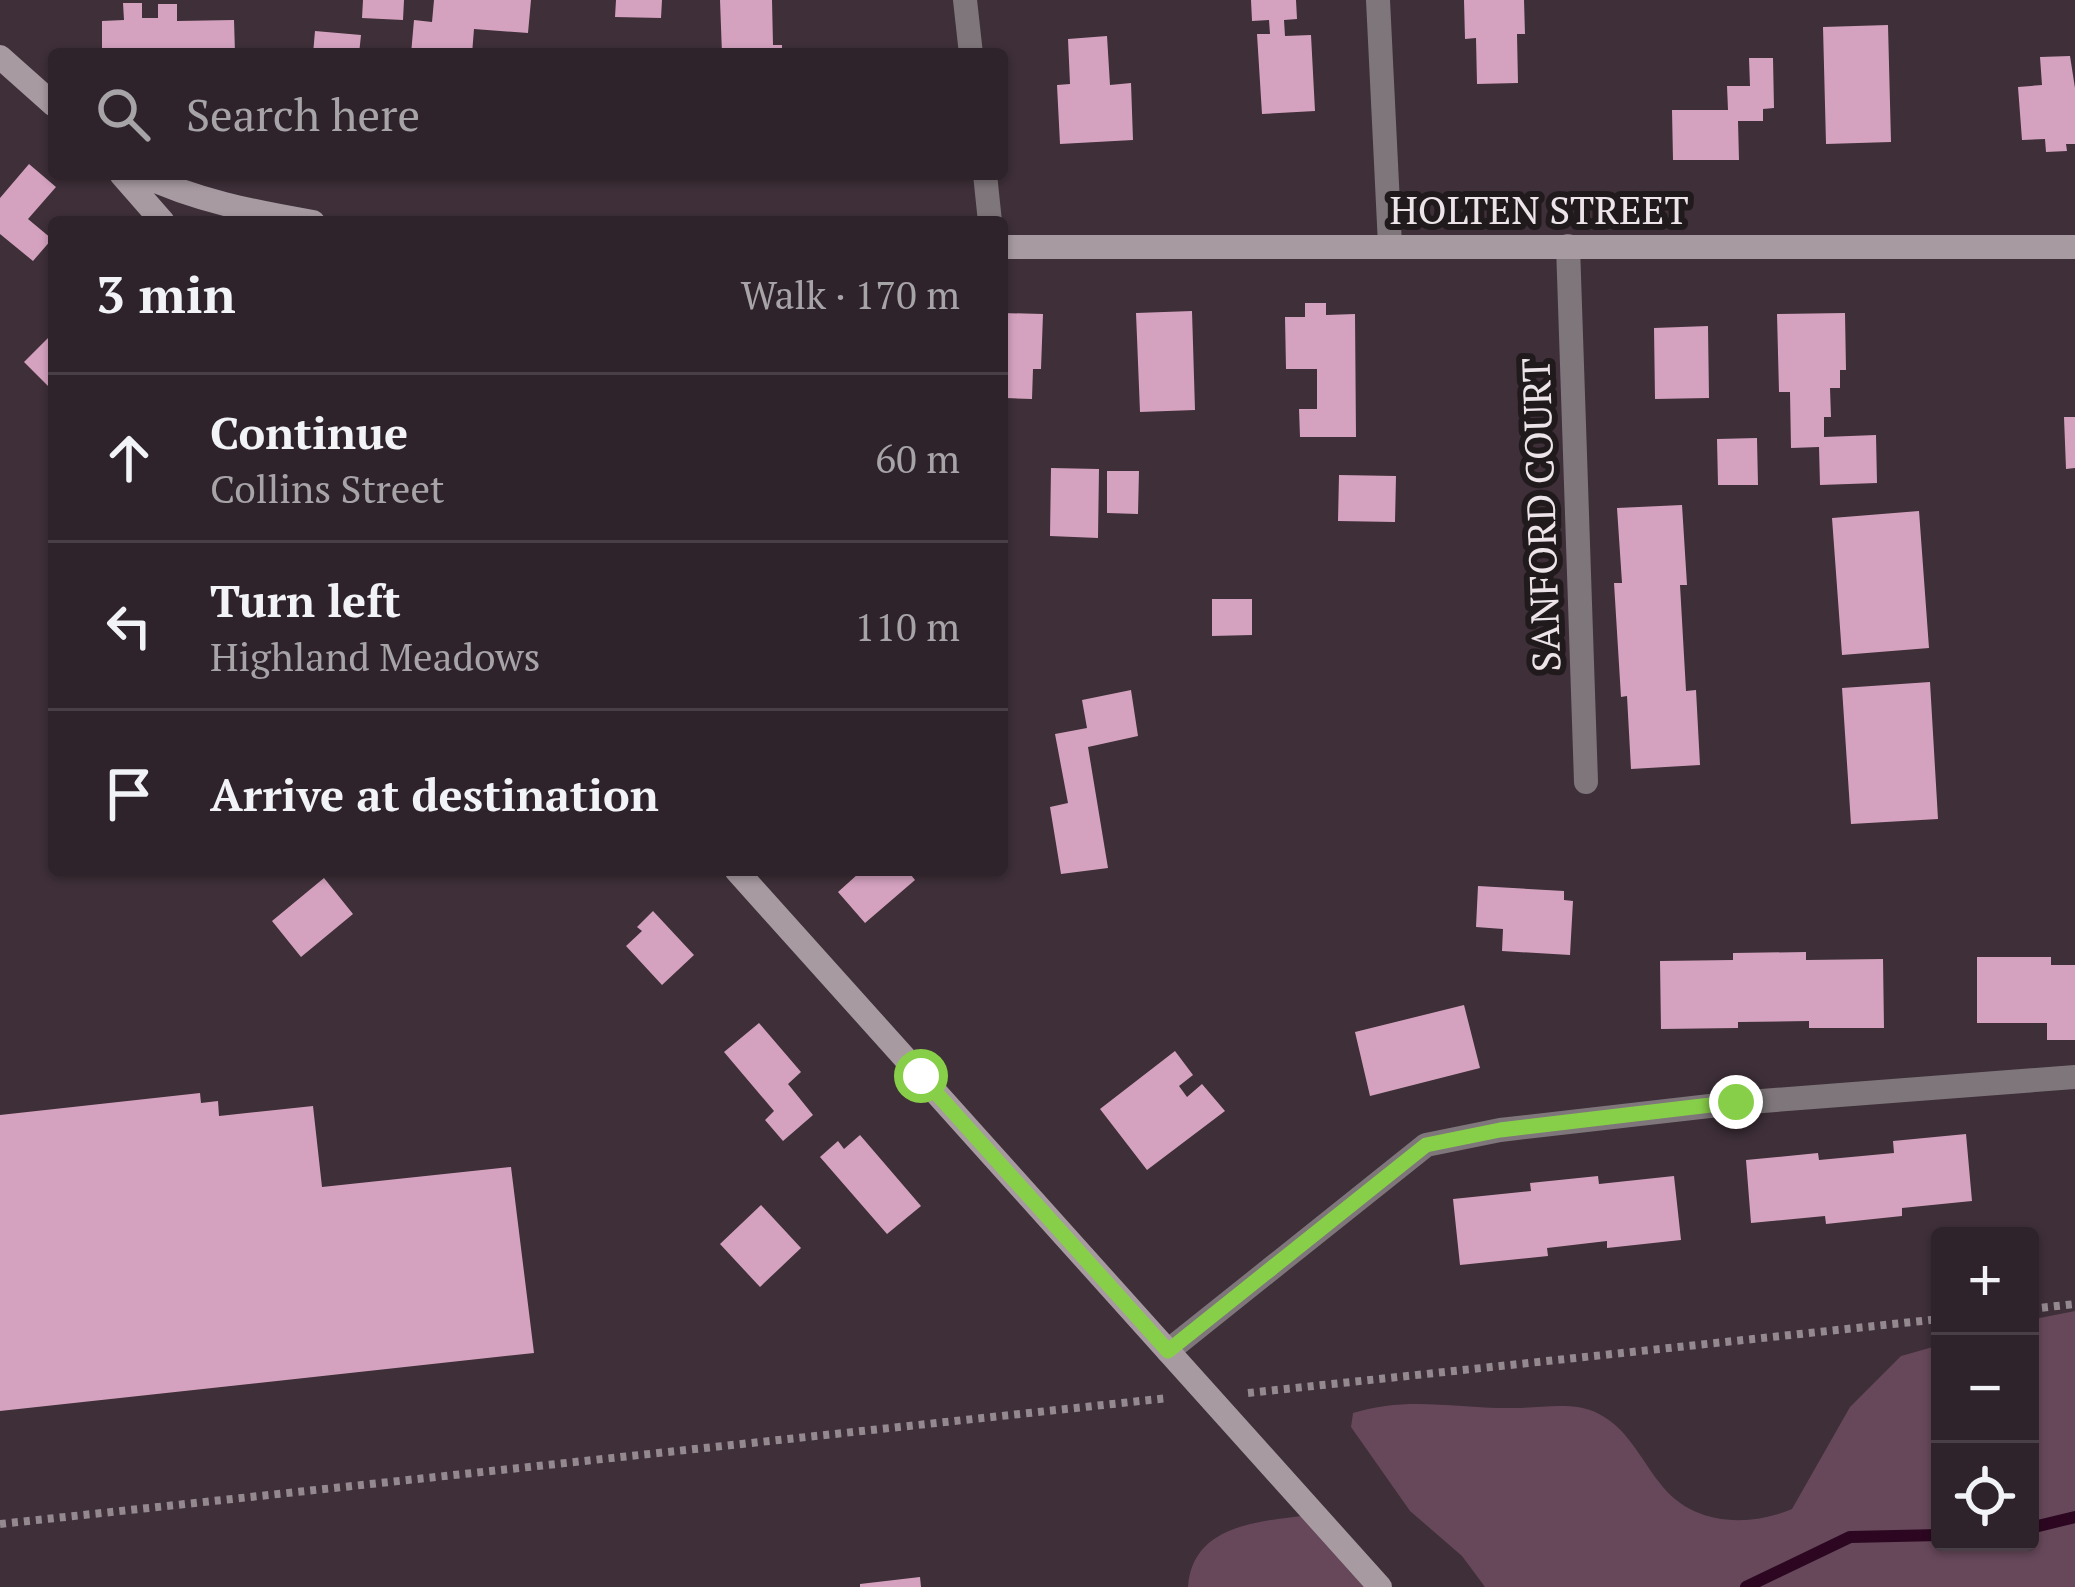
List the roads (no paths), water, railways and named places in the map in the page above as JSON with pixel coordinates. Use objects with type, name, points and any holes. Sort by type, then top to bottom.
[{"type":"main road","points":[[0,57],[48,100]]},
{"type":"main road","points":[[126,180],[158,216]]},
{"type":"main road","points":[[152,180],[276,216]]},
{"type":"main road","name":"HOLTEN STREET","points":[[1008,247],[2075,247]]},
{"type":"main road","points":[[741,876],[1380,1587]]},
{"type":"street","points":[[965,0],[970,48]]},
{"type":"street","points":[[1378,0],[1390,245]]},
{"type":"street","points":[[986,180],[989,216]]},
{"type":"street","name":"SANFORD COURT","points":[[1568,246],[1586,782]]},
{"type":"street","points":[[1168,1351],[1426,1145],[1500,1130],[1736,1102],[2075,1077]]},
{"type":"waterway","points":[[2039,1526],[2075,1517]]},
{"type":"waterway","points":[[1746,1587],[1850,1537],[1931,1535]]}]
